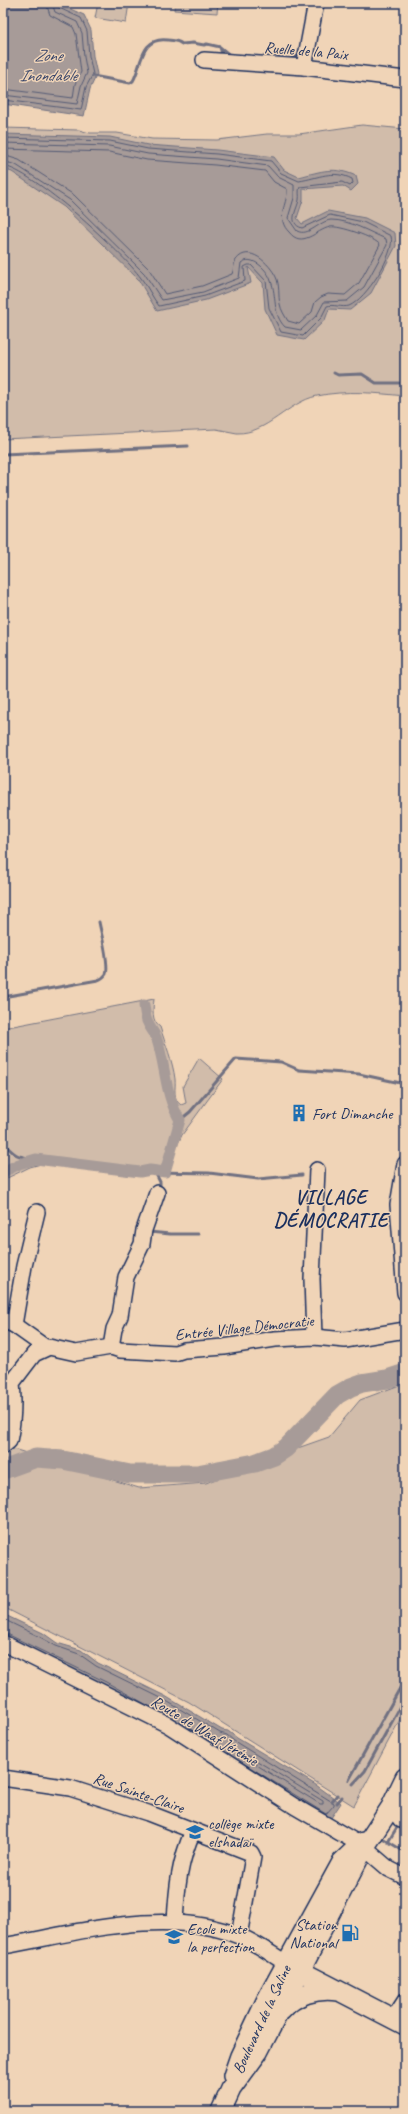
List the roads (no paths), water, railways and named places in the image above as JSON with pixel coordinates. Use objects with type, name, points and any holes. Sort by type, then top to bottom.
[{"type":"main road","name":"Boulevard de la Saline","points":[[231,2089],[236,2064],[363,1846],[405,1766]]},
{"type":"main road","name":"Boulevard de la Saline","points":[[363,1846],[391,1808],[405,1778]]},
{"type":"main road","name":"Boulevard de la Saline","points":[[221,2111],[231,2089],[258,2052],[277,2016],[293,1966]]},
{"type":"main road","points":[[293,1966],[400,2022]]},
{"type":"main road","points":[[277,2016],[292,2001],[301,1996],[321,1990],[342,1992]]},
{"type":"street","points":[[304,67],[316,3]]},
{"type":"street","name":"Ruelle de la Paix","points":[[204,60],[304,67],[405,79]]},
{"type":"street","points":[[405,1164],[398,1205],[405,1293]]},
{"type":"street","points":[[314,1336],[312,1279],[317,1170]]},
{"type":"street","points":[[38,1212],[8,1322],[45,1347],[76,1353],[111,1347],[114,1329],[120,1316],[126,1277],[142,1244],[144,1230],[157,1193]]},
{"type":"street","name":"Entrée Village Démocratie","points":[[111,1347],[120,1350],[174,1353],[184,1350],[203,1350],[274,1339],[314,1336],[345,1340],[405,1330]]},
{"type":"street","points":[[3,1446],[9,1441],[14,1399],[6,1381],[34,1354],[45,1347]]},
{"type":"street","name":"Route de Waaf Jérémie","points":[[3,1643],[168,1724],[294,1806],[363,1846],[389,1869],[405,1877]]},
{"type":"street","name":"Rue Sainte-Claire","points":[[3,1778],[70,1788],[148,1813],[251,1853],[253,1857],[239,1936]]},
{"type":"street","points":[[391,1808],[401,1820],[405,1820]]},
{"type":"street","points":[[175,1921],[179,1872],[183,1852],[193,1830]]},
{"type":"street","points":[[3,1946],[120,1926],[175,1921],[194,1923],[239,1936],[293,1966]]},
{"type":"street","points":[[400,2022],[405,2001]]},
{"type":"water","name":"Zone Inondable","points":[[3,3],[57,3],[84,15],[91,30],[93,56],[97,74],[90,89],[84,116],[3,104]]},
{"type":"water","points":[[3,134],[110,137],[148,145],[217,150],[274,157],[284,170],[299,177],[328,170],[341,171],[356,176],[358,184],[351,191],[343,186],[303,189],[303,200],[297,218],[302,224],[328,211],[365,218],[395,233],[396,246],[371,293],[350,310],[329,309],[325,320],[304,340],[277,335],[265,309],[263,283],[248,267],[251,283],[206,300],[157,311],[138,279],[64,207],[12,172],[3,169]]},
{"type":"water","points":[[3,1614],[43,1633],[57,1643],[81,1650],[98,1663],[165,1696],[222,1730],[228,1731],[237,1738],[316,1785],[341,1803],[329,1821],[3,1635]]},
{"type":"waterway","points":[[93,76],[130,83],[136,75],[143,53],[147,47],[159,40],[176,41],[182,44],[207,44],[220,47],[223,57]]},
{"type":"waterway","points":[[221,48],[232,57]]},
{"type":"waterway","points":[[288,60],[296,56],[302,57]]},
{"type":"waterway","points":[[334,373],[338,375],[362,374],[376,383],[399,383]]},
{"type":"waterway","points":[[3,454],[188,446]]},
{"type":"waterway","points":[[3,997],[98,980],[102,978],[106,974],[107,964],[99,922]]},
{"type":"waterway","points":[[3,1172],[19,1164],[36,1159],[140,1172],[150,1170],[165,1172],[180,1120],[171,1100],[159,1047],[155,1035],[147,1021],[144,1005]]},
{"type":"waterway","points":[[180,1120],[190,1112],[236,1059],[281,1062],[299,1070],[359,1074],[405,1084]]},
{"type":"waterway","points":[[3,1143],[17,1155],[36,1159]]},
{"type":"waterway","points":[[160,1189],[160,1182],[155,1172],[209,1173],[258,1179],[302,1175]]},
{"type":"waterway","points":[[149,1232],[198,1234]]},
{"type":"waterway","points":[[3,1470],[36,1458],[63,1460],[130,1474],[197,1474],[255,1463],[274,1456],[286,1448],[337,1395],[362,1383],[387,1379],[405,1373]]},
{"type":"waterway","points":[[349,1780],[405,1679]]},
{"type":"waterway","points":[[353,1784],[365,1771],[405,1698]]},
{"type":"waterway","points":[[332,1801],[337,1795]]},
{"type":"waterway","points":[[337,1803],[342,1797]]},
{"type":"waterway","points":[[402,1799],[405,1806]]},
{"type":"waterway","points":[[388,1842],[399,1824]]},
{"type":"waterway","points":[[384,1839],[405,1852]]},
{"type":"place","name":"Fort Dimanche","points":[[299,1113]]},
{"type":"place","name":"collège mixte elshadaï","points":[[195,1832]]},
{"type":"place","name":"Station National","points":[[350,1933]]},
{"type":"place","name":"Ecole mixte la perfection","points":[[174,1937]]},
{"type":"district","name":"VILLAGE DÉMOCRATIE","points":[[331,1208]]}]
